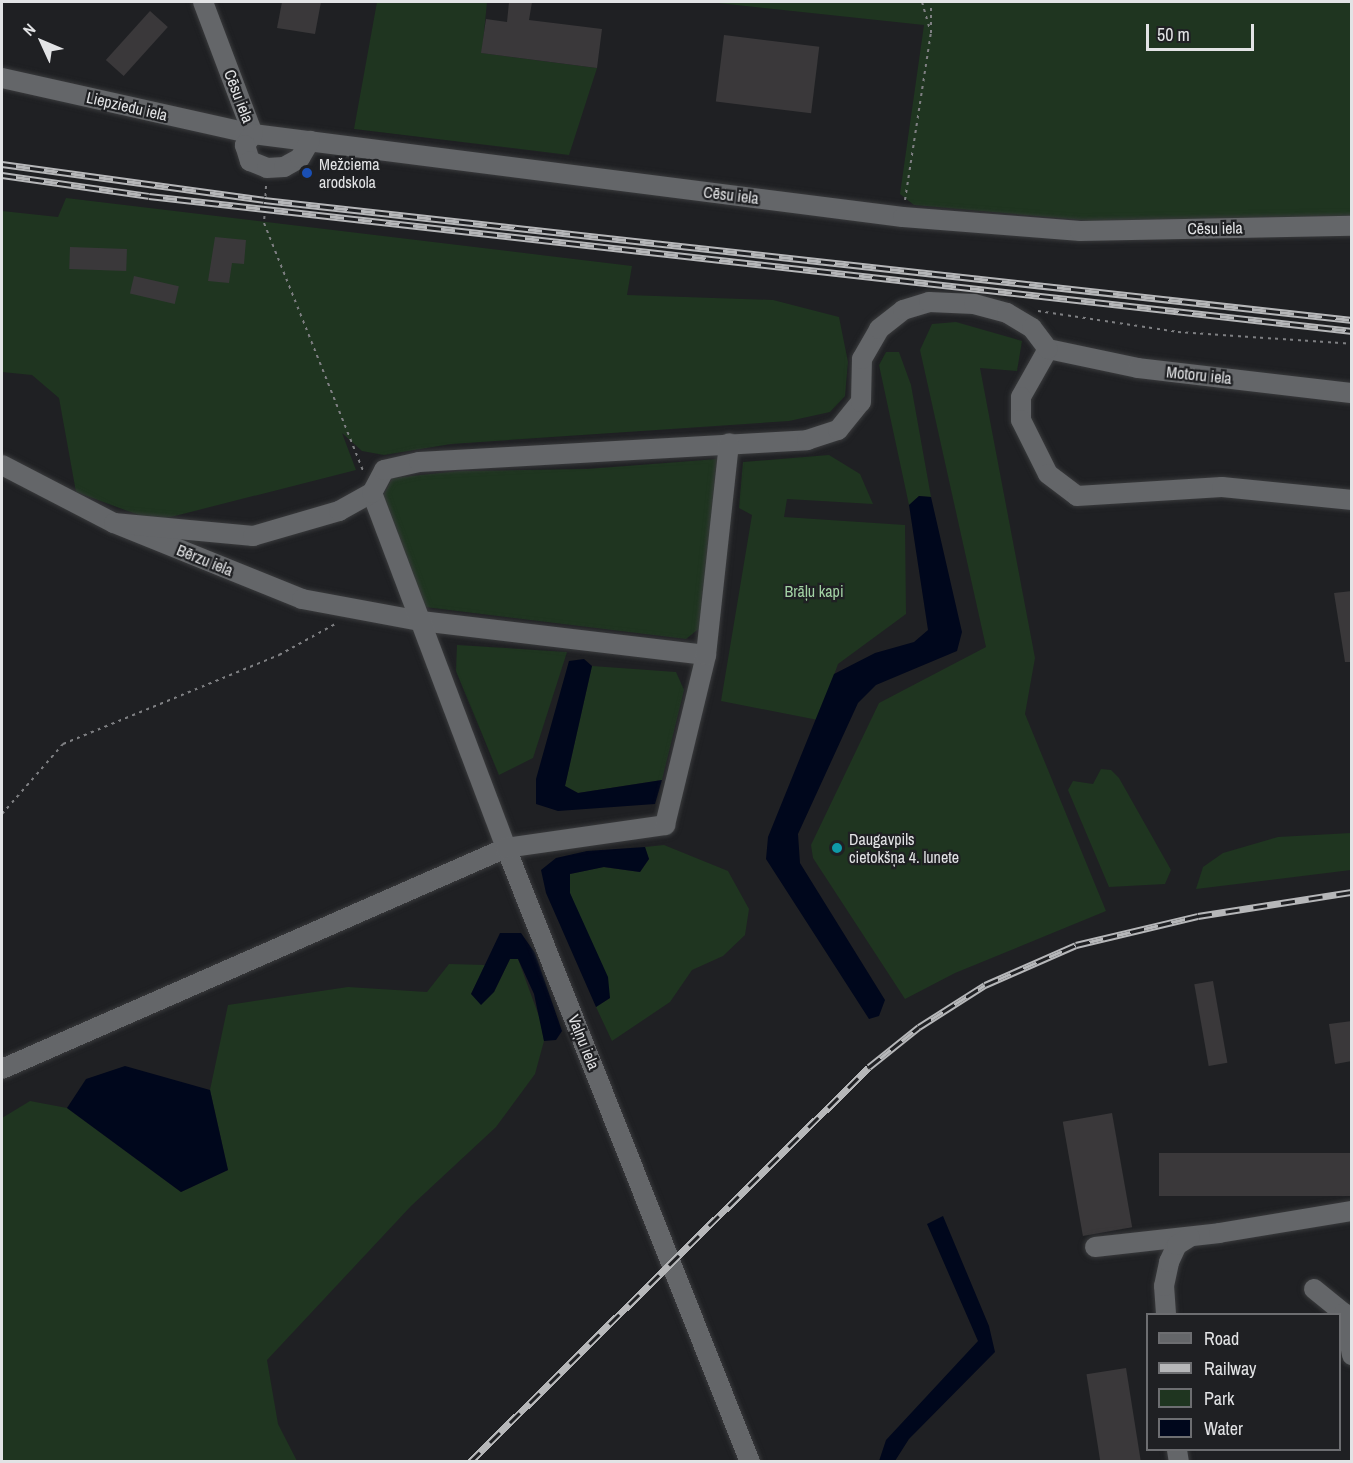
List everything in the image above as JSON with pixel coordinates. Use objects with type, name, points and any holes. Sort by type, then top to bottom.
[{"type":"street","name":"Cēsu iela","points":[[203,2],[253,134],[903,217],[1080,231],[1352,226]]},
{"type":"street","name":"Liepziedu iela","points":[[2,78],[253,134]]},
{"type":"street","points":[[253,134],[245,146],[250,161],[267,168],[284,167],[300,158],[310,141]]},
{"type":"street","points":[[114,523],[253,536],[339,511],[372,493],[384,470],[419,462],[807,440],[838,430],[861,402],[862,359],[879,329],[903,310],[929,302],[974,304],[1007,314],[1032,328],[1048,349],[1021,397],[1021,420],[1048,474],[1077,496],[1222,487],[1352,500]]},
{"type":"street","name":"Motoru iela","points":[[1048,349],[1137,368],[1352,393]]},
{"type":"street","points":[[2,1069],[506,848],[665,825],[706,655],[729,444]]},
{"type":"street","name":"Bērzu iela","points":[[2,465],[114,523],[302,599],[421,621],[706,655]]},
{"type":"street","name":"Vaļņu iela","points":[[372,493],[506,848],[750,1461]]},
{"type":"street","points":[[1095,1247],[1190,1237],[1352,1211]]},
{"type":"street","points":[[1166,1313],[1164,1286],[1169,1262],[1177,1245],[1190,1237]]},
{"type":"street","points":[[1314,1289],[1344,1314],[1352,1355]]},
{"type":"path","points":[[922,2],[931,33]]},
{"type":"path","points":[[903,217],[931,33],[931,2]]},
{"type":"path","points":[[267,168],[264,223],[372,493]]},
{"type":"path","points":[[1028,309],[1178,332],[1352,344]]},
{"type":"path","points":[[2,822],[2,814],[63,744],[279,655],[358,611]]},
{"type":"green space","points":[[377,2],[487,2],[482,53],[597,68],[569,155],[354,129]]},
{"type":"green space","points":[[709,2],[1351,2],[1351,216],[1092,221],[914,205],[900,194],[924,25]]},
{"type":"green space","points":[[66,198],[632,266],[627,295],[773,300],[839,317],[848,362],[845,396],[830,412],[789,421],[451,444],[384,455],[362,451],[342,433],[356,470],[155,521],[76,492],[59,398],[32,375],[2,372],[2,211],[58,217]]},
{"type":"green space","points":[[956,322],[1022,341],[1017,371],[980,368],[1035,658],[1025,714],[1106,911],[955,973],[905,999],[813,858],[811,845],[879,703],[986,647],[920,350],[932,324]]},
{"type":"green space","points":[[886,352],[899,352],[911,385],[931,497],[919,496],[909,505],[879,365]]},
{"type":"green space","name":"Brāļu kapi","points":[[829,455],[860,474],[873,504],[787,499],[784,517],[905,525],[906,614],[838,664],[818,720],[721,701],[752,515],[739,508],[743,462]]},
{"type":"green space","points":[[717,459],[701,627],[686,639],[425,607],[380,502],[392,478],[459,471],[587,469]]},
{"type":"green space","points":[[457,645],[567,652],[533,758],[499,775],[456,671]]},
{"type":"green space","points":[[592,666],[676,672],[684,690],[662,780],[578,793],[565,786]]},
{"type":"green space","points":[[1101,769],[1111,770],[1119,778],[1171,870],[1165,884],[1109,887],[1068,790],[1073,781],[1093,784]]},
{"type":"green space","points":[[1351,833],[1351,870],[1196,889],[1203,867],[1223,853],[1278,837]]},
{"type":"green space","points":[[664,845],[728,871],[749,909],[745,935],[723,956],[692,970],[670,1002],[612,1041],[596,1007],[610,998],[570,893],[570,874],[603,867],[640,872],[649,859],[645,847]]},
{"type":"green space","points":[[510,959],[518,959],[540,1019],[544,1041],[535,1074],[496,1127],[411,1206],[267,1360],[278,1424],[297,1461],[2,1461],[2,1118],[30,1101],[67,1108],[181,1192],[228,1170],[210,1090],[228,1005],[348,987],[427,992],[449,964],[485,965],[471,994],[494,992]]},
{"type":"water","points":[[919,496],[931,497],[962,632],[957,651],[876,685],[858,703],[798,834],[800,863],[885,1000],[879,1016],[869,1019],[766,859],[768,837],[834,674],[875,653],[914,642],[928,630],[909,505]]},
{"type":"water","points":[[584,659],[592,666],[565,786],[578,793],[662,780],[655,804],[558,811],[536,804],[536,779],[569,661]]},
{"type":"water","points":[[645,847],[649,859],[640,872],[604,867],[570,874],[570,893],[608,977],[610,998],[596,1007],[546,893],[541,870],[556,858],[587,851]]},
{"type":"water","points":[[500,933],[521,933],[535,953],[562,1031],[556,1040],[544,1041],[534,994],[518,959],[510,959],[494,992],[481,1005],[471,994]]},
{"type":"water","points":[[125,1066],[210,1090],[228,1170],[181,1192],[67,1108],[86,1079]]},
{"type":"water","points":[[943,1216],[989,1326],[995,1352],[909,1439],[895,1461],[879,1461],[886,1440],[978,1341],[927,1224]]},
{"type":"building","points":[[282,2],[321,2],[315,34],[277,28]]},
{"type":"building","points":[[509,2],[532,2],[529,20],[602,29],[597,68],[481,53],[486,19],[507,22]]},
{"type":"building","points":[[150,11],[168,27],[124,76],[106,60]]},
{"type":"building","points":[[724,35],[819,47],[811,113],[716,102]]},
{"type":"building","points":[[215,237],[246,240],[244,264],[232,263],[229,283],[208,281]]},
{"type":"building","points":[[70,247],[127,249],[126,271],[69,269]]},
{"type":"building","points":[[134,276],[179,286],[175,304],[130,294]]},
{"type":"building","points":[[1352,591],[1352,662],[1345,662],[1334,593]]},
{"type":"building","points":[[1213,981],[1227,1063],[1209,1066],[1194,984]]},
{"type":"building","points":[[1352,1021],[1352,1061],[1335,1064],[1329,1024]]},
{"type":"building","points":[[1112,1113],[1132,1227],[1083,1236],[1063,1122]]},
{"type":"building","points":[[1159,1153],[1352,1153],[1352,1196],[1159,1196]]},
{"type":"building","points":[[1126,1368],[1141,1461],[1100,1462],[1086,1374]]},
{"type":"railway","points":[[2,164],[264,200],[1352,320]]},
{"type":"railway","points":[[2,175],[149,196],[1352,331]]},
{"type":"railway","points":[[470,1462],[869,1067],[919,1027],[985,985],[1076,945],[1198,916],[1352,892]]},
{"type":"place","name":"Mežciema arodskola","points":[[307,173]]},
{"type":"place","name":"Daugavpils cietokšņa 4. lunete","points":[[837,848]]}]
